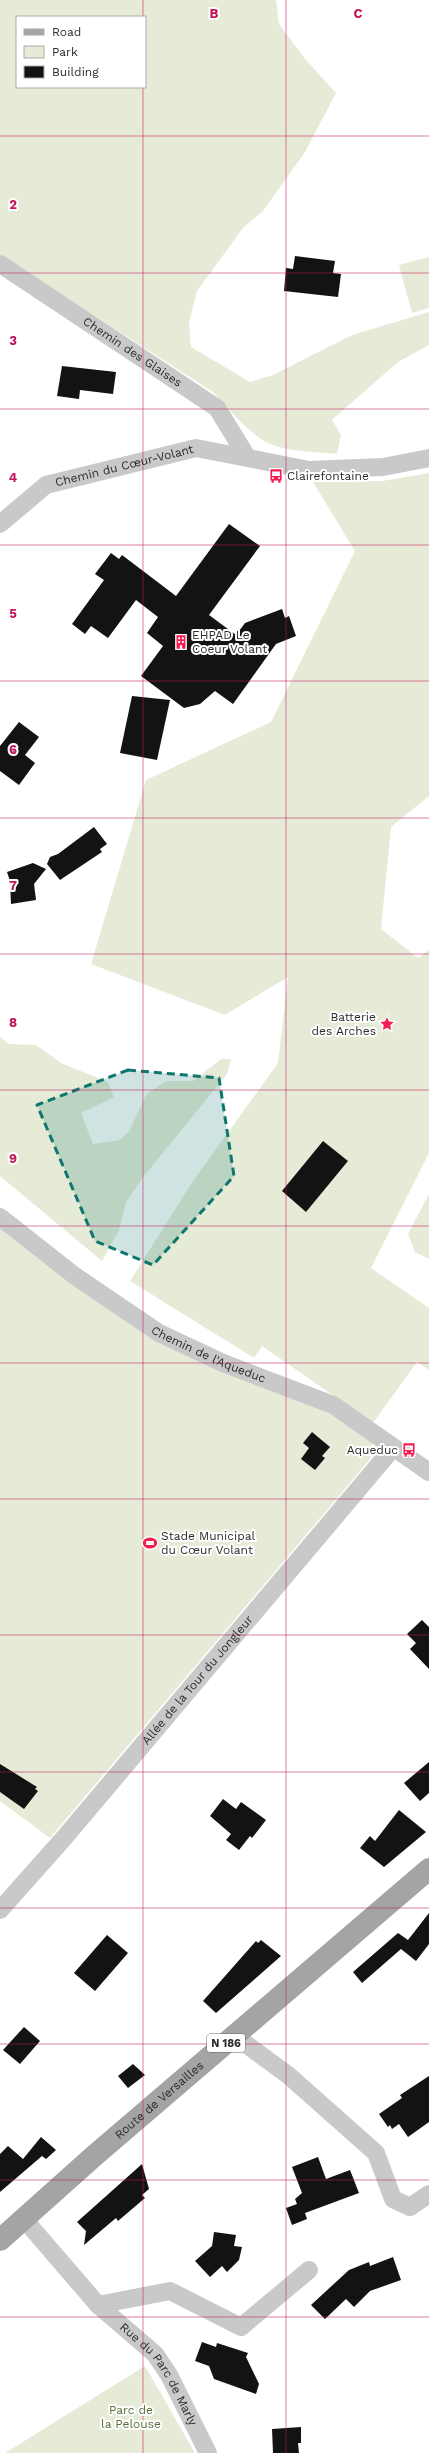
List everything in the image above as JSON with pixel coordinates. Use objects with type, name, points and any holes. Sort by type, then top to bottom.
[{"type":"main road","name":"Route de Versailles","points":[[0,2240],[429,1869]]},
{"type":"street","name":"Chemin des Glaises","points":[[0,264],[218,408],[247,457]]},
{"type":"street","name":"Chemin du Cœur-Volant","points":[[0,524],[46,485],[196,448],[309,470],[383,467],[429,458]]},
{"type":"street","name":"Chemin de l'Aqueduc","points":[[0,1217],[76,1276],[160,1333],[224,1363],[333,1405],[429,1472]]},
{"type":"street","name":"Allée de la Tour du Jongleur","points":[[0,1910],[64,1838],[393,1448]]},
{"type":"street","points":[[235,2036],[288,2075],[376,2153],[393,2199],[410,2207],[429,2194]]},
{"type":"street","name":"Rue du Parc de Marly","points":[[24,2219],[98,2305],[155,2354],[169,2375],[208,2453]]},
{"type":"street","points":[[98,2305],[170,2292],[241,2327],[309,2270]]},
{"type":"highlighted area","points":[[128,1070],[219,1078],[234,1176],[153,1265],[95,1241],[37,1105]]},
{"type":"green space","points":[[0,0],[276,0],[279,24],[305,59],[336,93],[305,152],[263,211],[243,228],[197,291],[189,323],[191,347],[250,382],[273,375],[352,335],[429,312],[429,345],[398,362],[332,420],[341,435],[337,454],[286,449],[270,444],[255,435],[213,392],[0,255]]},
{"type":"green space","points":[[429,257],[429,308],[412,313],[399,265]]},
{"type":"green space","points":[[429,473],[429,796],[391,827],[381,929],[418,958],[429,950],[429,1153],[371,1268],[429,1308],[429,1370],[417,1362],[373,1423],[262,1346],[254,1358],[130,1281],[191,1184],[278,1063],[288,977],[225,1015],[91,964],[146,780],[271,722],[355,551],[313,482],[382,481]]},
{"type":"green space","points":[[0,1037],[9,1044],[36,1045],[61,1063],[108,1082],[114,1097],[81,1113],[93,1144],[120,1140],[129,1131],[147,1094],[166,1081],[193,1081],[221,1059],[231,1059],[227,1074],[144,1176],[126,1202],[119,1230],[102,1261],[0,1176]]},
{"type":"green space","points":[[429,1194],[429,1259],[415,1252],[408,1234]]},
{"type":"green space","name":"Stade Municipal du Cœur Volant","points":[[0,1228],[61,1276],[322,1409],[372,1443],[371,1458],[50,1838],[0,1801]]},
{"type":"green space","name":"Parc de la Pelouse","points":[[145,2366],[195,2453],[5,2453]]},
{"type":"building","points":[[295,256],[335,261],[333,273],[341,274],[338,297],[284,291],[286,268],[293,269]]},
{"type":"building","points":[[62,366],[116,372],[113,394],[80,390],[79,399],[57,396]]},
{"type":"building","name":"EHPAD Le Coeur Volant","points":[[229,524],[260,546],[209,615],[236,635],[245,623],[282,609],[285,618],[289,616],[296,636],[276,644],[233,704],[215,691],[200,704],[184,708],[141,676],[163,646],[147,633],[158,617],[136,600],[108,638],[91,626],[85,634],[72,624],[104,580],[95,574],[111,553],[119,559],[122,555],[176,596]]},
{"type":"building","points":[[132,696],[170,700],[157,760],[120,753]]},
{"type":"building","points":[[19,722],[39,737],[25,755],[35,763],[19,785],[0,771],[0,746]]},
{"type":"building","points":[[94,827],[107,844],[100,849],[102,852],[60,880],[47,864],[50,857],[58,854]]},
{"type":"building","points":[[33,863],[46,869],[34,884],[36,900],[11,904],[10,881],[7,872]]},
{"type":"building","points":[[323,1141],[348,1161],[306,1212],[282,1191]]},
{"type":"building","points":[[312,1432],[330,1447],[322,1456],[325,1458],[315,1470],[301,1459],[309,1448],[303,1443]]},
{"type":"building","points":[[422,1620],[429,1627],[429,1669],[410,1649],[416,1643],[407,1634]]},
{"type":"building","points":[[429,1762],[429,1793],[420,1801],[404,1783]]},
{"type":"building","points":[[0,1764],[37,1787],[35,1789],[38,1791],[24,1809],[0,1792]]},
{"type":"building","points":[[223,1799],[236,1809],[241,1802],[266,1820],[252,1838],[250,1836],[239,1850],[226,1840],[231,1834],[210,1816]]},
{"type":"building","points":[[399,1810],[426,1832],[384,1867],[360,1848],[370,1836],[375,1841]]},
{"type":"building","points":[[429,1913],[429,1944],[416,1961],[401,1949],[362,1983],[353,1972],[398,1933],[408,1940]]},
{"type":"building","points":[[107,1935],[128,1953],[95,1991],[74,1973]]},
{"type":"building","points":[[261,1940],[281,1956],[216,2013],[203,2001],[256,1941],[258,1943]]},
{"type":"building","points":[[24,2027],[40,2041],[20,2064],[3,2050]]},
{"type":"building","points":[[133,2064],[145,2075],[128,2088],[118,2076]]},
{"type":"building","points":[[429,2076],[429,2122],[408,2137],[399,2124],[392,2129],[390,2125],[388,2127],[379,2114],[402,2098],[400,2095]]},
{"type":"building","points":[[41,2137],[56,2150],[46,2159],[42,2156],[0,2192],[0,2154],[8,2146],[23,2159]]},
{"type":"building","points":[[318,2157],[326,2179],[350,2170],[359,2193],[305,2213],[307,2219],[292,2225],[286,2208],[297,2204],[295,2199],[302,2193],[292,2167]]},
{"type":"building","points":[[142,2164],[149,2189],[142,2195],[145,2198],[118,2221],[116,2218],[84,2245],[86,2231],[77,2222]]},
{"type":"building","points":[[214,2232],[236,2235],[234,2246],[242,2247],[239,2260],[227,2272],[222,2266],[210,2277],[195,2261],[212,2246]]},
{"type":"building","points":[[393,2257],[401,2280],[370,2291],[354,2307],[346,2299],[325,2319],[311,2305],[349,2270],[369,2262],[370,2266]]},
{"type":"building","points":[[202,2342],[216,2347],[217,2343],[248,2353],[246,2357],[259,2384],[256,2394],[214,2379],[209,2366],[195,2361]]},
{"type":"building","points":[[301,2427],[301,2443],[298,2443],[299,2453],[273,2453],[272,2429]]},
{"type":"place","name":"Clairefontaine","points":[[276,476]]},
{"type":"place","name":"EHPAD Le Coeur Volant","points":[[181,642]]},
{"type":"place","name":"Batterie des Arches","points":[[387,1024]]},
{"type":"place","name":"Aqueduc","points":[[409,1450]]},
{"type":"place","name":"Stade Municipal du Cœur Volant","points":[[150,1543]]}]
